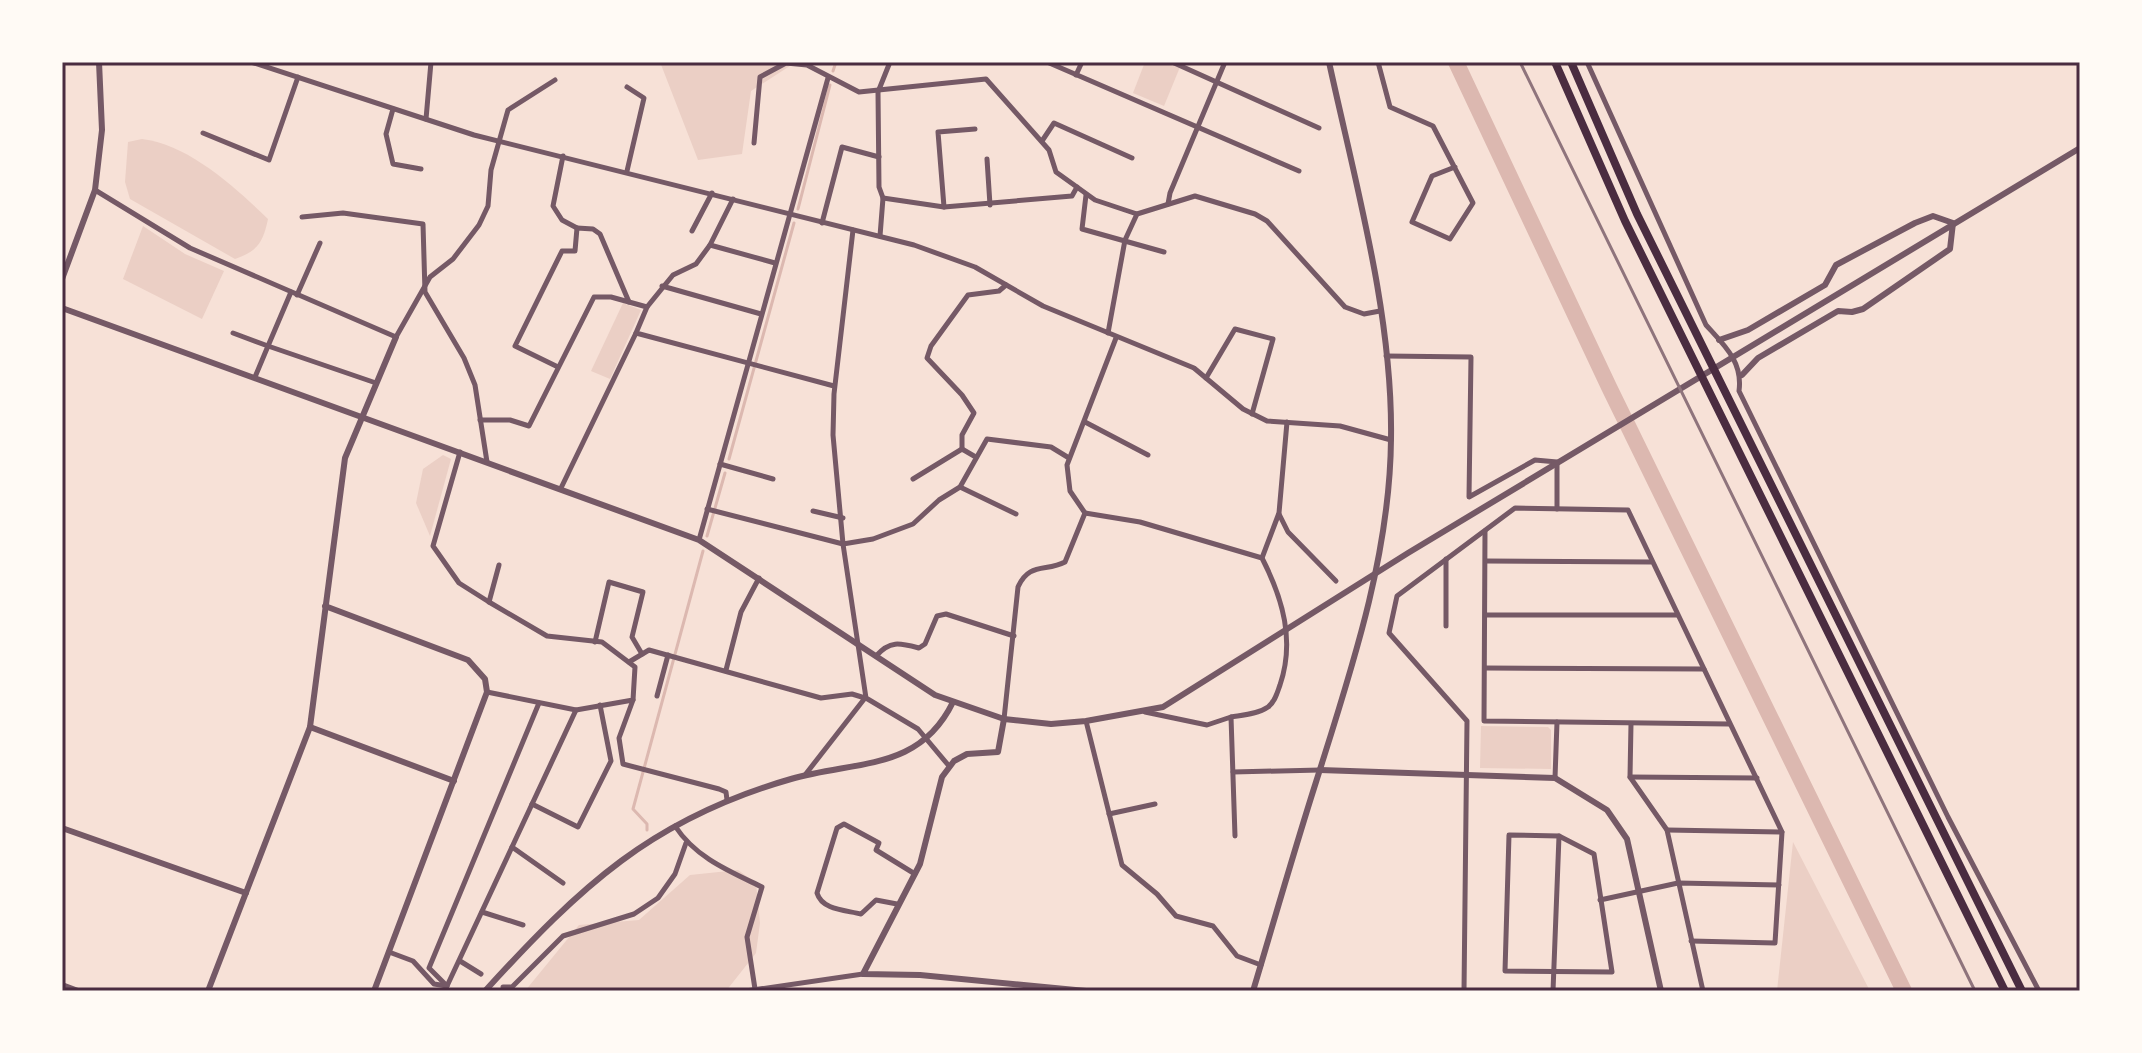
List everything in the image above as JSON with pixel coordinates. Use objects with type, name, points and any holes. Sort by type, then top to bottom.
[{"type":"highway","points":[[1555,62],[1625,221],[2005,991]]},
{"type":"highway","points":[[1571,62],[1637,214],[2022,991]]},
{"type":"street","points":[[62,279],[95,190],[102,130],[99,62]]},
{"type":"street","points":[[251,62],[426,119],[880,236],[975,267],[1043,306],[1194,368],[1252,414],[1267,421],[1340,426],[1391,440]]},
{"type":"street","points":[[426,119],[431,62]]},
{"type":"street","points":[[880,236],[883,198],[878,92],[890,62]]},
{"type":"street","points":[[1047,62],[1299,171]]},
{"type":"street","points":[[1076,75],[1082,62]]},
{"type":"street","points":[[1172,62],[1319,128]]},
{"type":"street","points":[[1168,204],[1225,62]]},
{"type":"street","points":[[1253,991],[1375,573],[1391,440],[1380,311],[1329,62]]},
{"type":"street","points":[[1378,62],[1390,107],[1433,126],[1455,167],[1473,203],[1450,239],[1412,222],[1432,176],[1455,167]]},
{"type":"street","points":[[1587,62],[1706,325],[1734,356],[1742,375]]},
{"type":"street","points":[[754,143],[760,77],[786,63],[807,65],[859,92],[878,92],[940,81],[986,79],[1020,121],[1049,150],[1056,172],[1086,195],[1137,214],[1195,196],[1255,214],[1267,221],[1326,290],[1345,307],[1364,314],[1380,311]]},
{"type":"street","points":[[203,133],[269,160],[298,77]]},
{"type":"street","points":[[699,540],[752,363],[761,314],[828,78]]},
{"type":"street","points":[[208,991],[310,727],[345,458],[396,337],[425,292],[430,277],[453,259],[479,225],[488,206],[498,139],[508,110],[555,80]]},
{"type":"street","points":[[627,87],[644,98],[627,171]]},
{"type":"street","points":[[393,109],[386,134],[393,164],[421,169]]},
{"type":"street","points":[[1042,141],[1054,123],[1132,158]]},
{"type":"street","points":[[944,207],[938,132],[975,129]]},
{"type":"street","points":[[822,223],[842,147],[879,157]]},
{"type":"street","points":[[62,308],[699,540],[925,690],[1004,719],[1051,724],[1163,707],[1375,573],[2080,148]]},
{"type":"street","points":[[563,156],[553,206],[562,220],[600,234],[629,302]]},
{"type":"street","points":[[987,159],[990,205]]},
{"type":"street","points":[[883,198],[944,207],[990,205],[1072,196],[1077,187]]},
{"type":"street","points":[[95,190],[190,248],[396,337]]},
{"type":"street","points":[[692,231],[712,193]]},
{"type":"street","points":[[1086,195],[1082,229],[1164,252]]},
{"type":"street","points":[[561,488],[647,307],[661,285],[673,275],[696,264],[710,245],[733,199]]},
{"type":"street","points":[[302,217],[343,213],[423,224],[425,292],[464,358],[475,385],[487,462]]},
{"type":"street","points":[[1108,333],[1125,240],[1137,214]]},
{"type":"street","points":[[1719,340],[1748,330],[1825,285],[1836,265],[1915,223],[1933,216],[1953,223]]},
{"type":"street","points":[[1953,223],[1950,249],[1863,309],[1838,311],[1758,358],[1742,375],[1739,391],[1948,817],[2039,991]]},
{"type":"street","points":[[558,367],[515,346],[562,251],[575,251],[577,228]]},
{"type":"street","points":[[805,775],[866,698],[843,544],[833,435],[835,386],[853,230]]},
{"type":"street","points":[[255,377],[320,243]]},
{"type":"street","points":[[710,245],[775,263]]},
{"type":"street","points":[[661,285],[761,314]]},
{"type":"street","points":[[962,449],[962,435],[974,413],[927,358],[931,346],[968,295],[999,291],[1006,285]]},
{"type":"street","points":[[480,420],[510,420],[529,426],[594,297],[647,307]]},
{"type":"street","points":[[1206,378],[1235,329],[1273,339],[1252,414]]},
{"type":"street","points":[[233,333],[376,383]]},
{"type":"street","points":[[636,333],[835,386]]},
{"type":"street","points":[[1116,338],[1069,458],[1067,479],[1070,491],[1085,513],[1140,522],[1262,558],[1278,589],[1286,631],[1285,670],[1275,699],[1268,707],[1207,725],[1144,712]]},
{"type":"street","points":[[1386,356],[1471,357],[1469,497],[1535,460],[1557,462],[1557,509]]},
{"type":"street","points":[[1085,422],[1148,455]]},
{"type":"street","points":[[1262,558],[1279,513],[1287,422]]},
{"type":"street","points":[[709,509],[843,544],[873,539],[913,524],[939,500],[960,487],[987,439],[1051,447],[1069,458]]},
{"type":"street","points":[[962,449],[975,456]]},
{"type":"street","points":[[913,479],[962,449]]},
{"type":"street","points":[[461,451],[433,546],[459,583],[547,636],[602,642],[629,662],[635,667],[633,700],[619,738],[623,764],[719,789],[726,792],[727,800]]},
{"type":"street","points":[[720,464],[773,479]]},
{"type":"street","points":[[960,487],[1016,514]]},
{"type":"street","points":[[1464,991],[1467,721],[1389,633],[1397,596],[1515,508],[1628,510],[1782,832],[1775,943],[1691,941]]},
{"type":"street","points":[[813,511],[843,518]]},
{"type":"street","points":[[863,974],[923,857],[942,777],[949,766],[967,754],[998,752],[1022,578],[1041,566],[1065,562],[1085,513]]},
{"type":"street","points":[[1279,513],[1288,532],[1336,581]]},
{"type":"street","points":[[1485,530],[1484,721],[1729,724]]},
{"type":"street","points":[[1446,558],[1446,626]]},
{"type":"street","points":[[1486,561],[1651,562]]},
{"type":"street","points":[[489,602],[499,565]]},
{"type":"street","points":[[726,670],[741,612],[759,577]]},
{"type":"street","points":[[595,642],[609,582],[643,592],[632,637],[642,654]]},
{"type":"street","points":[[325,606],[468,660],[485,679],[487,692],[374,991]]},
{"type":"street","points":[[876,656],[884,646],[896,642],[919,648],[925,644],[937,616],[946,614],[1014,636]]},
{"type":"street","points":[[1486,615],[1677,615]]},
{"type":"street","points":[[629,662],[649,650],[821,698],[852,694],[866,698],[918,729],[949,766]]},
{"type":"street","points":[[657,696],[673,656]]},
{"type":"street","points":[[1485,668],[1704,669]]},
{"type":"street","points":[[487,692],[576,710],[633,700]]},
{"type":"street","points":[[485,991],[573,898],[605,870],[675,826],[727,800],[805,775],[899,756],[927,740],[953,702]]},
{"type":"street","points":[[447,986],[429,968],[539,703]]},
{"type":"street","points":[[532,804],[578,827],[611,761],[600,705]]},
{"type":"street","points":[[447,986],[576,710]]},
{"type":"street","points":[[1231,717],[1235,836]]},
{"type":"street","points":[[1086,721],[1122,865],[1157,894],[1176,916],[1213,926],[1237,956],[1261,965]]},
{"type":"street","points":[[1555,778],[1557,722]]},
{"type":"street","points":[[1631,724],[1630,777],[1667,830],[1703,991]]},
{"type":"street","points":[[310,727],[454,781]]},
{"type":"street","points":[[1233,772],[1320,770],[1555,778],[1595,801],[1616,819],[1627,839],[1661,991]]},
{"type":"street","points":[[1630,777],[1757,778]]},
{"type":"street","points":[[1109,814],[1155,804]]},
{"type":"street","points":[[897,904],[876,900],[861,914],[827,906],[818,899],[817,893],[837,828],[844,824],[853,827],[879,843],[876,850],[915,874]]},
{"type":"street","points":[[675,826],[686,843],[710,861],[762,887],[747,937],[755,989]]},
{"type":"street","points":[[62,828],[246,893]]},
{"type":"street","points":[[1667,830],[1782,832]]},
{"type":"street","points":[[1509,835],[1559,836],[1594,854],[1600,900],[1612,972],[1505,971],[1509,835]]},
{"type":"street","points":[[1553,991],[1559,836]]},
{"type":"street","points":[[503,987],[512,987],[563,936],[634,914],[658,898],[675,874],[686,843]]},
{"type":"street","points":[[512,847],[563,883]]},
{"type":"street","points":[[1600,900],[1678,883],[1779,885]]},
{"type":"street","points":[[482,912],[523,925]]},
{"type":"street","points":[[547,938],[555,943]]},
{"type":"street","points":[[389,952],[413,961],[434,984],[447,986]]},
{"type":"street","points":[[460,961],[481,974]]},
{"type":"street","points":[[746,991],[863,974],[920,975],[1086,991]]},
{"type":"street","points":[[62,985],[78,991]]},
{"type":"shaded area","points":[[660,62],[796,62],[751,91],[742,154],[698,160]]},
{"type":"shaded area","points":[[1145,62],[1169,62],[1180,67],[1164,106],[1133,93]]},
{"type":"shaded area","points":[[142,139],[177,149],[194,158],[226,181],[268,219],[264,234],[254,249],[235,259],[130,199],[125,182],[128,142]]},
{"type":"shaded area","points":[[143,226],[185,254],[224,271],[202,319],[123,279]]},
{"type":"shaded area","points":[[623,303],[641,310],[610,379],[591,371]]},
{"type":"shaded area","points":[[443,455],[451,459],[430,536],[416,503],[423,469]]},
{"type":"shaded area","points":[[1481,726],[1548,727],[1551,730],[1551,769],[1480,768]]},
{"type":"shaded area","points":[[1793,842],[1870,991],[1777,991]]},
{"type":"shaded area","points":[[738,870],[756,883],[760,923],[756,953],[726,991],[525,991],[579,925],[639,920],[690,875]]},
{"type":"waterway","points":[[833,71],[836,62]]},
{"type":"waterway","points":[[1456,62],[1609,387],[1904,991]]},
{"type":"waterway","points":[[798,209],[830,85]]},
{"type":"waterway","points":[[729,459],[794,223]]},
{"type":"waterway","points":[[707,536],[725,473]]},
{"type":"waterway","points":[[647,830],[647,824],[633,809],[703,551]]},
{"type":"railway","points":[[1520,62],[1975,991]]}]
